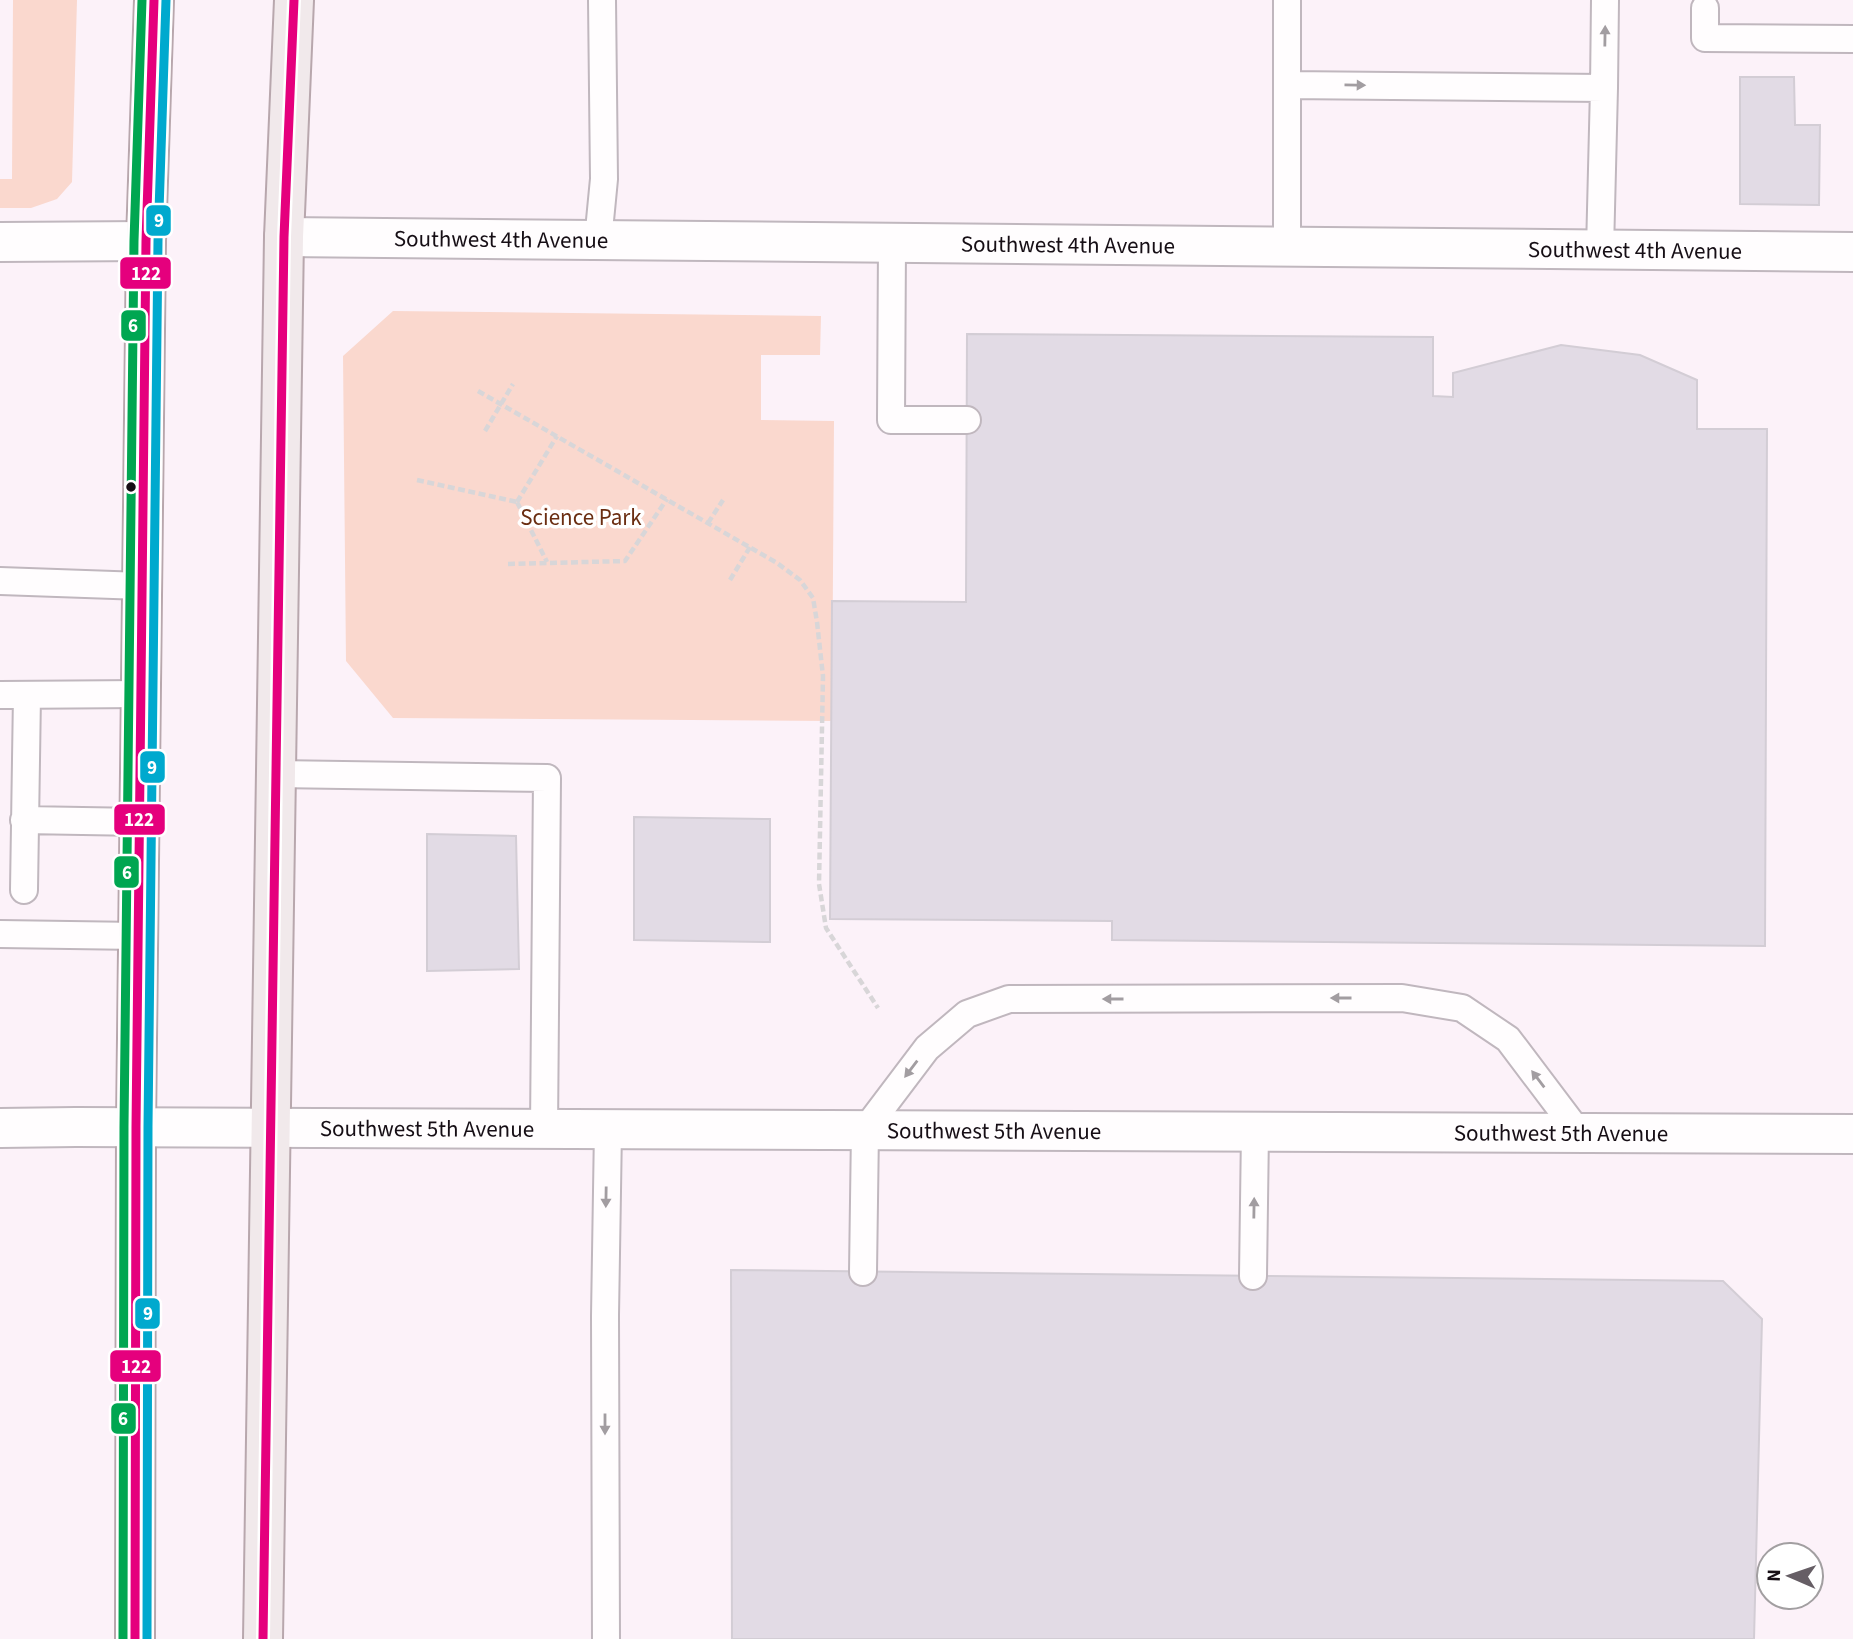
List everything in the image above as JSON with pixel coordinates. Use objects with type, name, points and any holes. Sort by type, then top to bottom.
[{"type":"main road","points":[[135,1639],[136,1128],[142,586],[146,241],[154,0]]},
{"type":"main road","points":[[263,1639],[284,237],[295,0]]},
{"type":"street","name":"Southwest 4th Avenue","points":[[284,237],[1853,252]]},
{"type":"street","points":[[0,242],[146,241]]},
{"type":"street","name":"Southwest 5th Avenue","points":[[0,1128],[1853,1134]]},
{"type":"lane","points":[[598,241],[604,179],[602,0]]},
{"type":"lane","points":[[1287,0],[1287,247]]},
{"type":"lane","points":[[1600,250],[1605,0]]},
{"type":"lane","points":[[1705,8],[1705,38],[1853,39]]},
{"type":"lane","points":[[1287,85],[1604,88]]},
{"type":"lane","points":[[892,244],[891,420],[967,421]]},
{"type":"lane","points":[[0,581],[142,586]]},
{"type":"lane","points":[[0,695],[142,694]]},
{"type":"lane","points":[[23,890],[27,695]]},
{"type":"lane","points":[[276,774],[547,778],[544,1129]]},
{"type":"lane","points":[[24,820],[141,822]]},
{"type":"lane","points":[[0,934],[139,936]]},
{"type":"lane","points":[[863,1272],[865,1130],[928,1048],[967,1014],[1009,999],[1402,998],[1462,1008],[1508,1039],[1579,1133]]},
{"type":"lane","points":[[606,1639],[605,1317],[608,1129]]},
{"type":"lane","points":[[1252,1276],[1255,1131]]},
{"type":"path","points":[[485,431],[513,384]]},
{"type":"path","points":[[478,391],[750,547],[800,580],[813,598],[823,677],[819,884],[826,928],[878,1008]]},
{"type":"path","points":[[517,502],[557,436]]},
{"type":"path","points":[[416,480],[517,502]]},
{"type":"path","points":[[508,564],[625,561],[667,499]]},
{"type":"path","points":[[708,523],[723,500]]},
{"type":"path","points":[[517,502],[547,562]]},
{"type":"path","points":[[730,580],[750,547]]},
{"type":"green space","points":[[13,0],[77,0],[72,182],[57,199],[31,208],[0,208],[0,179],[12,179]]},
{"type":"green space","name":"Science Park","points":[[393,311],[821,316],[820,355],[761,355],[761,420],[834,421],[832,721],[393,718],[346,661],[343,356]]},
{"type":"building","points":[[1740,77],[1794,77],[1795,125],[1820,125],[1819,205],[1740,204]]},
{"type":"building","points":[[967,334],[1433,337],[1433,396],[1453,397],[1453,373],[1561,345],[1640,355],[1697,380],[1697,429],[1767,429],[1765,946],[1112,940],[1112,921],[830,919],[832,601],[966,602]]},
{"type":"building","points":[[967,334],[1433,337],[1433,396],[1453,397],[1453,373],[1561,345],[1640,355],[1697,380],[1697,429],[1767,429],[1765,946],[1112,940],[1112,921],[830,919],[832,601],[966,602]]},
{"type":"building","points":[[634,817],[770,819],[770,942],[634,940]]},
{"type":"building","points":[[427,834],[516,836],[519,969],[427,971]]},
{"type":"building","points":[[731,1270],[1723,1281],[1762,1319],[1754,1639],[732,1639]]},
{"type":"transit line","name":"6","points":[[123,1639],[124,1127],[134,241],[142,0]]},
{"type":"transit line","name":"122","points":[[135,1639],[136,1127],[146,241],[154,0]]},
{"type":"transit line","name":"9","points":[[147,1639],[148,1127],[158,241],[166,0]]},
{"type":"transit line","name":"122","points":[[263,1639],[284,237],[294,0]]}]
